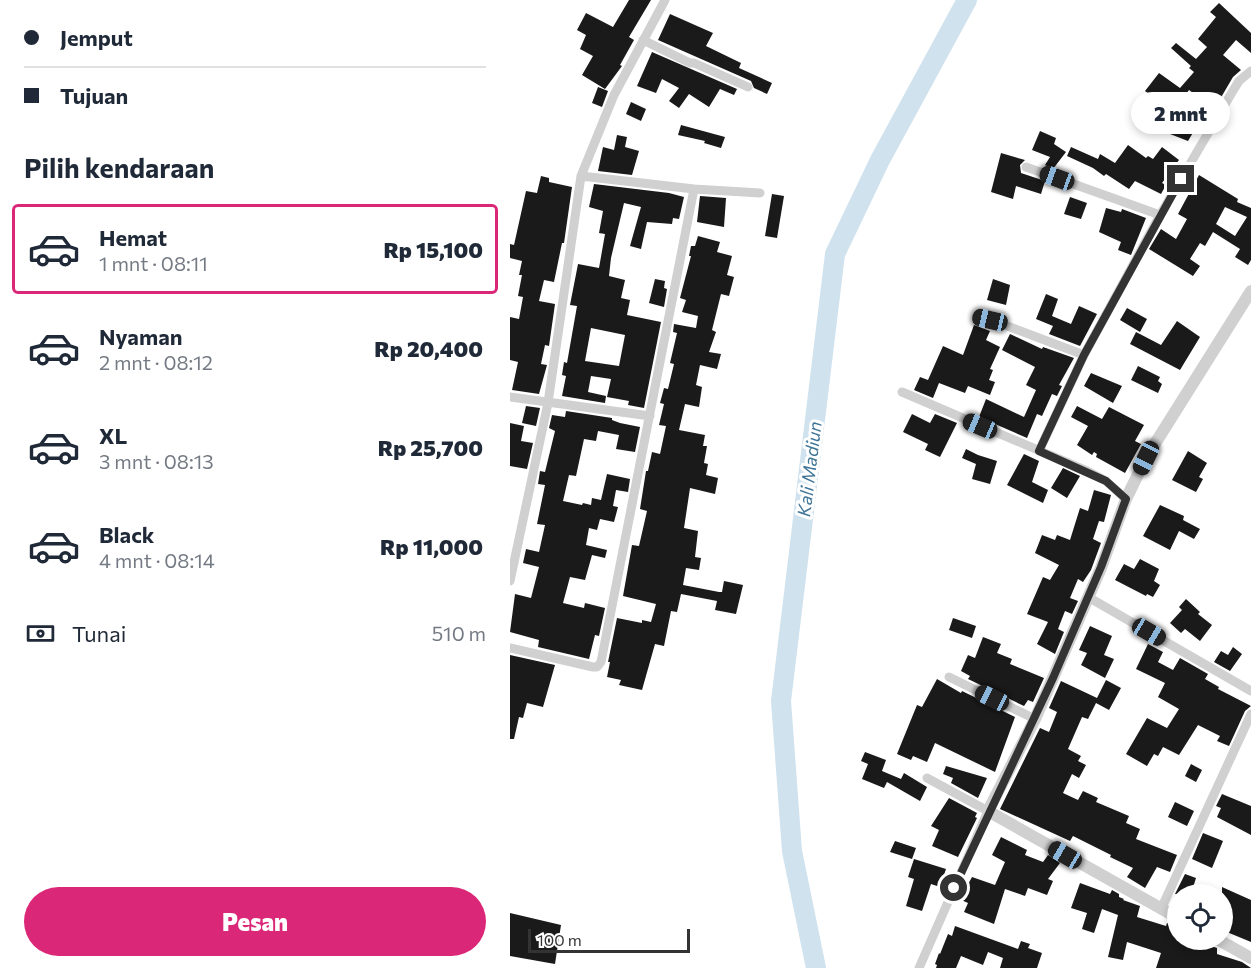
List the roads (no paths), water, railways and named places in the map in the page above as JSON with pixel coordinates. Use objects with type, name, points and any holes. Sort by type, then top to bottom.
[{"type":"street","points":[[510,581],[548,403],[581,176],[614,95],[664,0]]},
{"type":"street","points":[[643,40],[748,87]]},
{"type":"street","points":[[1039,451],[1084,355],[1160,215],[1239,81],[1251,71]]},
{"type":"street","points":[[1026,167],[1160,215]]},
{"type":"street","points":[[581,176],[694,189],[760,193]]},
{"type":"street","points":[[510,648],[593,668],[598,666],[621,566],[694,189]]},
{"type":"street","points":[[918,968],[988,811],[1035,718],[1088,597],[1126,499],[1146,458],[1251,291]]},
{"type":"street","points":[[977,317],[1084,355]]},
{"type":"street","points":[[902,392],[1106,481],[1126,499]]},
{"type":"street","points":[[510,397],[650,416]]},
{"type":"street","points":[[1088,597],[1251,691]]},
{"type":"street","points":[[949,677],[1035,718]]},
{"type":"street","points":[[1161,909],[1251,714]]},
{"type":"street","points":[[927,778],[1167,912]]},
{"type":"street","points":[[1233,948],[1251,958]]},
{"type":"waterway","name":"Kali Madiun","points":[[816,968],[792,851],[781,701],[835,254],[880,160],[967,0]]}]
